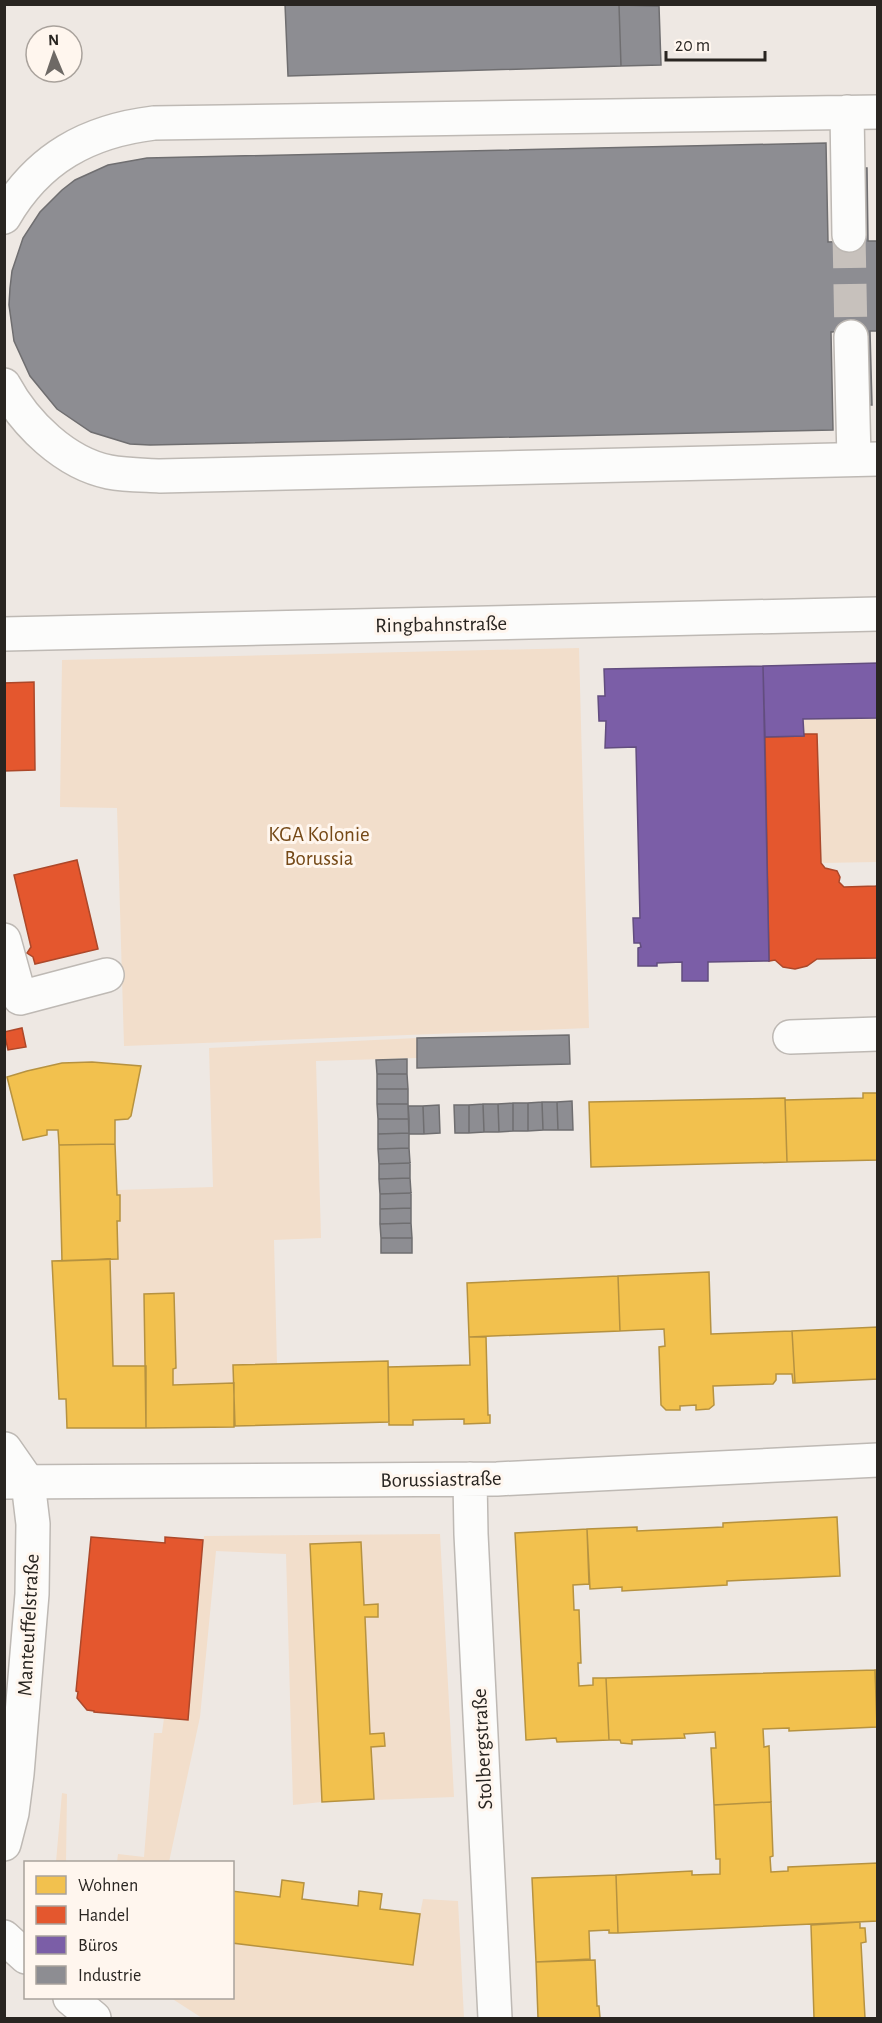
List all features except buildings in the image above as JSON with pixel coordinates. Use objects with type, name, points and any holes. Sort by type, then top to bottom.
[{"type":"street","points":[[4,217],[22,190],[64,152],[105,133],[137,126],[178,123],[862,112],[849,235]]},
{"type":"street","points":[[4,386],[25,416],[43,435],[64,452],[85,464],[108,472],[160,476],[866,459],[851,337]]},
{"type":"street","name":"Ringbahnstraße","points":[[4,634],[878,614]]},
{"type":"street","points":[[4,940],[12,1000],[107,975]]},
{"type":"street","points":[[790,1037],[878,1034]]},
{"type":"street","name":"Manteuffelstraße","points":[[4,1844],[12,1813],[17,1774],[32,1594],[33,1524],[5,1448]]},
{"type":"street","name":"Borussiastraße","points":[[16,1482],[470,1479],[878,1460]]},
{"type":"street","name":"Stolbergstraße","points":[[470,1479],[495,2019]]},
{"type":"street","points":[[4,1937],[24,1955]]},
{"type":"street","points":[[71,1999],[94,2019]]},
{"type":"green space","name":"KGA Kolonie Borussia","points":[[579,648],[589,1028],[124,1046],[117,808],[60,807],[62,660]]},
{"type":"green space","points":[[877,718],[877,862],[821,863],[817,735],[804,734],[803,719]]},
{"type":"green space","points":[[417,1038],[417,1058],[316,1061],[321,1238],[274,1240],[277,1364],[234,1365],[234,1383],[173,1385],[173,1369],[176,1368],[174,1293],[144,1294],[146,1366],[113,1366],[110,1260],[118,1259],[117,1221],[120,1220],[120,1196],[117,1195],[117,1190],[213,1187],[209,1048]]},
{"type":"green space","points":[[440,1534],[454,1797],[293,1805],[286,1554],[216,1551],[200,1717],[169,1861],[117,1861],[118,1854],[144,1857],[154,1733],[162,1733],[164,1718],[188,1720],[204,1536]]},
{"type":"green space","points":[[62,1793],[67,1794],[66,1861],[56,1861]]},
{"type":"green space","points":[[423,1899],[458,1901],[464,2018],[202,2018],[173,1999],[234,1999],[234,1943],[420,1914]]},
{"type":"tunnel","points":[[849,235],[851,337]]}]
